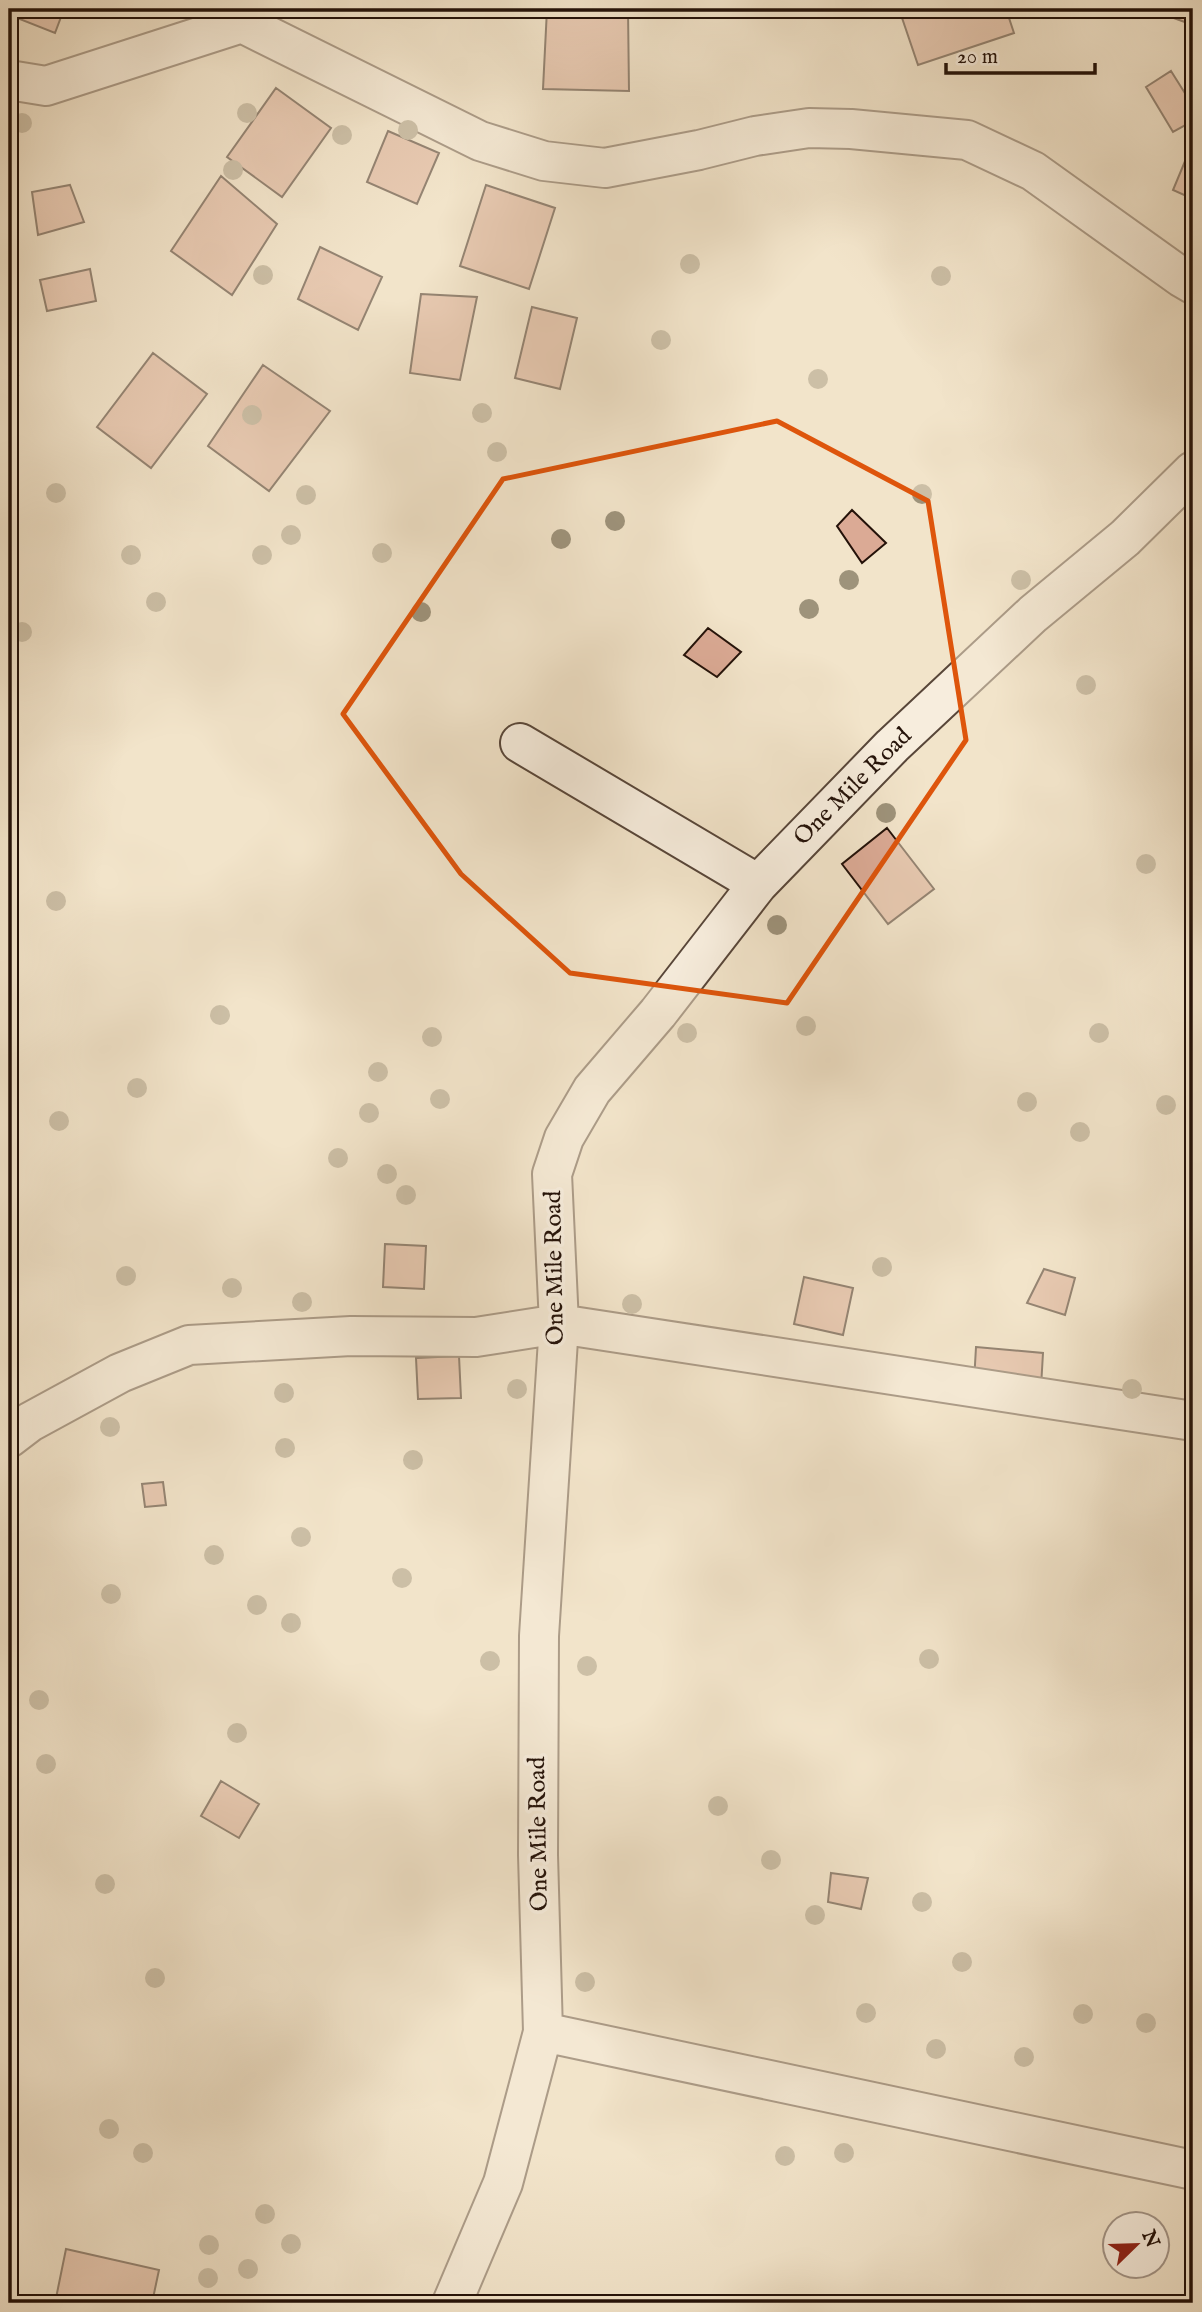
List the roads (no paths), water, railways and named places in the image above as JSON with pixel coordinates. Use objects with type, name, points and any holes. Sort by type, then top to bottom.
[{"type":"street","points":[[9,80],[46,86],[245,16],[480,141],[544,161],[605,168],[755,136],[809,128],[851,129],[967,140],[1033,171],[1193,284]]},
{"type":"street","name":"One Mile Road","points":[[452,2303],[503,2183],[543,2032],[538,1855],[538,1636],[559,1324],[552,1174],[564,1138],[592,1090],[658,1013],[758,884],[892,746],[1033,614],[1125,538],[1193,471]]},
{"type":"street","points":[[520,743],[758,884]]},
{"type":"street","points":[[9,1438],[30,1422],[120,1373],[189,1345],[351,1336],[476,1337],[559,1324],[1193,1421]]},
{"type":"street","points":[[543,2032],[1193,2171]]}]
